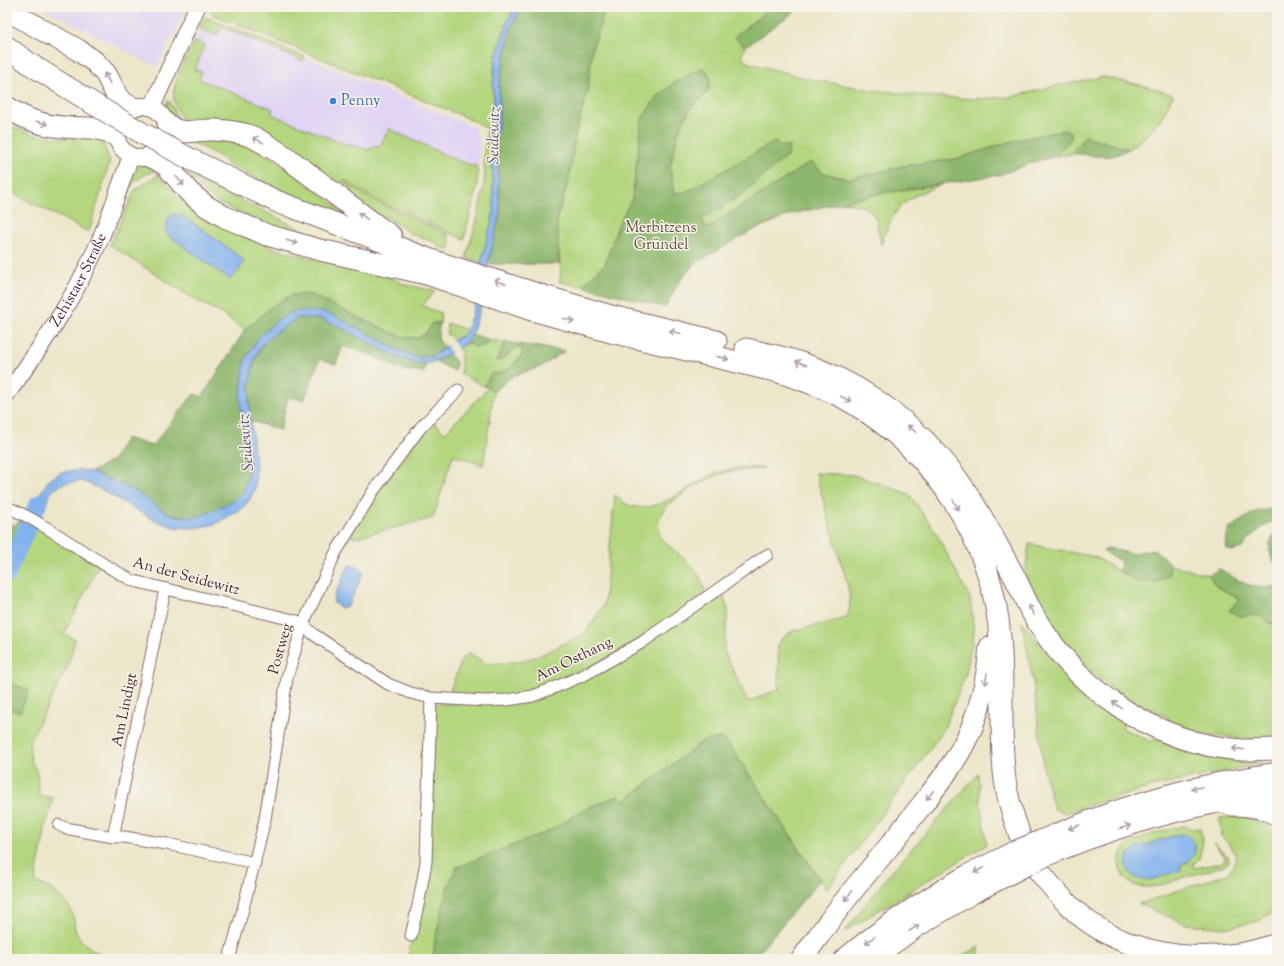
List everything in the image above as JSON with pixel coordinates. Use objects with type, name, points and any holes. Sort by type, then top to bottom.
[{"type":"highway","points":[[7,10],[78,50],[95,62],[106,74],[117,96],[122,102],[131,107]]},
{"type":"highway","points":[[7,47],[30,64],[97,106],[188,158],[271,199],[429,267],[534,302],[611,316],[779,356],[819,370],[856,388],[876,400],[899,417],[920,436],[937,465],[948,492],[960,510],[974,539],[991,585],[998,616],[1004,771],[1011,812],[1031,854],[1057,893],[1076,912],[1096,927],[1137,947],[1174,955],[1214,957],[1240,954],[1274,943]]},
{"type":"highway","points":[[7,107],[26,118],[44,124],[62,127],[99,128],[115,135]]},
{"type":"highway","points":[[168,125],[172,129],[183,132],[213,130],[245,134],[254,138],[305,171],[429,267]]},
{"type":"highway","points":[[141,157],[156,158],[167,166],[189,192],[206,206],[249,228],[267,235],[320,250],[429,267]]},
{"type":"highway","points":[[937,465],[972,502],[1045,633],[1062,656],[1095,689],[1121,708],[1145,722],[1167,732],[1194,741],[1242,750],[1277,749]]},
{"type":"highway","points":[[986,527],[1002,579],[1009,614],[1011,643],[1010,705],[1004,758]]},
{"type":"highway","points":[[802,959],[847,897],[946,774],[959,754],[972,727],[983,695],[988,672],[991,585]]},
{"type":"highway","points":[[871,959],[917,926],[1069,829],[1193,788],[1277,773]]},
{"type":"highway","points":[[846,959],[910,911],[965,877],[1031,854],[1077,843],[1144,820],[1199,806],[1277,790]]},
{"type":"highway","points":[[1199,806],[1234,805],[1253,807],[1271,811],[1277,815]]},
{"type":"main road","points":[[152,107],[197,7]]},
{"type":"main road","points":[[145,105],[152,107],[162,114],[168,125],[167,141],[163,148],[157,153],[141,157],[120,148],[115,135],[118,118],[131,107],[145,105]]},
{"type":"main road","name":"Zehistaer Straße","points":[[7,394],[49,334],[76,288],[141,157]]},
{"type":"street","name":"Postweg","points":[[229,959],[255,863],[265,819],[287,678],[303,624],[336,552],[374,490],[421,427],[458,390]]},
{"type":"street","name":"An der Seidewitz","points":[[7,507],[38,522],[115,572],[134,581],[165,590],[290,619],[303,624]]},
{"type":"street","name":"Am Osthang","points":[[303,624],[313,634],[388,684],[411,693],[431,698],[486,701],[507,700],[533,696],[556,688],[586,674],[641,643],[699,604],[712,593],[767,555]]},
{"type":"street","name":"Am Lindigt","points":[[113,837],[165,590]]},
{"type":"street","points":[[411,936],[420,901],[426,862],[431,698]]},
{"type":"street","points":[[58,825],[65,828],[113,837],[124,837],[167,844],[255,863]]},
{"type":"shaded area","points":[[41,7],[181,7],[183,10],[174,40],[170,39],[157,67]]},
{"type":"shaded area","points":[[221,27],[303,61],[305,57],[473,127],[479,138],[478,167],[459,161],[389,129],[379,147],[369,150],[342,143],[271,114],[273,109],[199,79],[195,70],[194,41],[200,28],[210,33]]},
{"type":"green space","points":[[210,7],[515,7],[508,20],[495,60],[493,86],[495,119],[491,136],[494,212],[481,262],[466,258],[478,216],[485,179],[484,157],[487,129],[478,123],[453,112],[214,15],[208,10]]},
{"type":"green space","points":[[522,7],[606,7],[592,49],[588,89],[575,136],[569,179],[557,217],[559,264],[488,264],[500,213],[496,137],[499,122],[499,83],[511,26]]},
{"type":"green space","points":[[606,7],[772,7],[734,37],[745,47],[742,55],[746,62],[809,79],[872,90],[925,96],[974,99],[1010,97],[1103,77],[1145,86],[1173,95],[1160,119],[1150,132],[1128,149],[1086,136],[1071,154],[1054,157],[1071,139],[1013,141],[956,159],[903,166],[848,179],[823,173],[811,162],[708,228],[704,225],[702,219],[738,197],[787,156],[789,147],[781,146],[686,192],[674,194],[670,167],[678,132],[689,111],[709,90],[710,78],[707,71],[702,68],[675,82],[656,98],[636,172],[632,199],[619,223],[605,264],[582,286],[559,282],[561,274],[557,217],[569,179],[575,136],[588,89],[592,49]]},
{"type":"green space","points":[[772,7],[801,7],[745,47],[734,37]]},
{"type":"green space","points":[[205,17],[305,57],[303,61],[221,27],[217,36],[200,28]]},
{"type":"green space","points":[[194,41],[205,45],[195,70],[202,72],[199,79],[273,109],[271,114],[342,143],[369,150],[372,146],[379,147],[389,129],[459,161],[478,167],[477,186],[464,239],[376,200],[344,180],[343,181],[376,202],[448,234],[450,250],[438,247],[438,244],[410,233],[339,188],[273,141],[185,127],[175,104],[173,94],[177,79]]},
{"type":"green space","name":"Merbitzens Gründel","points":[[702,68],[707,71],[710,79],[709,90],[689,111],[678,132],[670,167],[674,194],[686,192],[776,141],[781,146],[789,147],[787,156],[738,197],[702,219],[704,225],[708,228],[811,162],[823,173],[848,179],[903,166],[956,159],[1013,141],[1063,130],[1071,132],[1071,139],[1054,157],[1040,160],[999,175],[882,193],[792,214],[753,230],[694,264],[679,282],[665,307],[582,286],[605,264],[619,223],[632,199],[642,119],[656,98],[675,82]]},
{"type":"green space","points":[[167,101],[170,102],[180,125],[169,115]]},
{"type":"green space","points":[[7,125],[38,136],[73,139],[101,137],[110,161],[89,232],[7,190]]},
{"type":"green space","points":[[1085,136],[1128,149],[1113,156],[1071,154]]},
{"type":"green space","points":[[189,138],[242,143],[271,157],[363,226],[230,166],[218,155],[189,141]]},
{"type":"green space","points":[[146,163],[160,167],[141,177],[135,182],[127,194],[119,212],[118,210],[134,173],[137,168]]},
{"type":"green space","points":[[186,174],[340,248],[289,235],[219,203],[201,189]]},
{"type":"green space","points":[[158,175],[188,206],[244,236],[276,249],[391,278],[406,285],[435,291],[422,306],[441,313],[440,323],[432,323],[426,333],[419,338],[402,337],[379,327],[270,308],[245,330],[219,312],[194,299],[110,245],[135,190]]},
{"type":"green space","points":[[943,184],[918,194],[902,205],[891,220],[881,245],[878,225],[872,213],[862,207],[842,202],[882,193]]},
{"type":"green space","points":[[309,294],[402,337],[419,338],[426,333],[432,323],[440,323],[438,339],[445,347],[432,357],[417,357],[402,352],[343,320],[295,311],[259,337],[245,360],[240,399],[243,430],[249,453],[249,467],[243,492],[236,499],[206,514],[193,517],[178,516],[167,513],[92,472],[113,460],[126,438],[152,446],[194,394],[202,397],[245,330],[270,308],[291,295]]},
{"type":"green space","points":[[297,318],[320,319],[415,363],[426,363],[424,372],[400,369],[374,356],[343,346],[336,364],[320,359],[304,400],[288,397],[280,430],[251,421],[249,395],[250,378],[254,362],[263,344],[271,336]]},
{"type":"green space","points":[[447,323],[467,330],[464,334],[453,340],[450,335],[447,335]]},
{"type":"green space","points":[[472,334],[489,340],[486,345],[475,347],[468,342],[463,344],[471,337]]},
{"type":"green space","points":[[489,340],[505,342],[497,361],[501,360],[517,347],[522,349],[522,354],[516,362],[505,371],[491,374],[484,386],[461,374],[461,352],[458,349],[468,343],[486,345]]},
{"type":"green space","points":[[505,342],[565,351],[542,366],[513,376],[494,391],[484,386],[491,374],[505,371],[516,362],[522,354],[522,349],[517,347],[501,360],[497,361]]},
{"type":"green space","points":[[449,354],[456,361],[455,371],[435,361]]},
{"type":"green space","points":[[488,388],[494,391],[483,465],[453,455],[433,518],[353,538],[351,535],[372,501],[432,420],[445,433]]},
{"type":"green space","points":[[737,468],[764,468],[727,472],[710,479],[694,487],[671,503],[661,514],[659,520],[660,538],[695,570],[700,577],[705,594],[641,640],[556,684],[507,698],[448,696],[463,657],[470,653],[487,664],[515,662],[539,656],[585,633],[604,605],[615,495],[624,503],[636,507],[648,507],[659,504],[671,498],[715,473]]},
{"type":"green space","points":[[816,473],[854,475],[909,494],[935,531],[970,598],[974,632],[966,674],[943,731],[827,889],[727,742],[703,741],[624,801],[619,796],[591,806],[547,832],[448,885],[435,940],[433,959],[408,959],[419,917],[434,704],[475,703],[557,689],[721,590],[728,609],[724,651],[748,702],[779,689],[778,646],[781,639],[793,631],[847,618],[849,610],[850,601],[847,582]]},
{"type":"green space","points":[[1277,506],[1277,520],[1267,524],[1259,530],[1242,548],[1232,551],[1227,549],[1226,539],[1229,528],[1255,512],[1271,509]]},
{"type":"green space","points":[[22,517],[25,519],[7,561],[7,536],[12,524],[16,525]]},
{"type":"green space","points":[[30,522],[99,565],[64,634],[75,639],[68,666],[29,742],[31,761],[37,773],[39,795],[53,798],[35,882],[52,890],[63,899],[71,909],[76,931],[80,939],[92,949],[110,959],[7,959],[7,708],[20,712],[29,690],[7,682],[7,575]]},
{"type":"green space","points":[[1277,532],[1277,563],[1274,562],[1272,558],[1270,543],[1271,539]]},
{"type":"green space","points":[[1029,544],[1095,557],[1137,582],[1169,575],[1170,565],[1209,575],[1216,586],[1240,599],[1229,610],[1241,616],[1261,616],[1268,623],[1277,623],[1277,739],[1257,740],[1208,735],[1168,721],[1169,718],[1139,703],[1136,707],[1081,664],[1038,606],[1025,575]]},
{"type":"green space","points":[[1109,548],[1132,554],[1149,550],[1155,551],[1163,556],[1170,565],[1169,575],[1158,582],[1137,582],[1119,570],[1121,564],[1120,561],[1103,551]]},
{"type":"green space","points":[[1220,569],[1247,584],[1261,588],[1277,586],[1277,623],[1268,623],[1261,616],[1241,616],[1229,611],[1240,599],[1216,586],[1209,575]]},
{"type":"green space","points":[[1022,622],[1071,683],[1124,723],[1122,728],[1152,742],[1154,738],[1207,756],[1263,763],[1151,787],[1065,813],[1054,809],[1044,771],[1034,687]]},
{"type":"green space","points":[[7,682],[29,690],[20,712],[7,708]]},
{"type":"green space","points":[[720,738],[727,742],[732,749],[820,880],[753,959],[433,959],[435,940],[448,885],[457,867],[547,832],[591,806],[619,796],[625,801],[703,741]]},
{"type":"green space","points":[[978,774],[981,808],[987,844],[845,931],[888,876]]},
{"type":"green space","points":[[1242,816],[1267,825],[1277,833],[1277,909],[1259,921],[1225,928],[1186,924],[1139,904],[1227,874],[1233,866],[1236,856],[1228,843],[1221,836],[1220,818]]},
{"type":"green space","points":[[1185,826],[1192,829],[1200,828],[1203,842],[1199,859],[1193,864],[1194,868],[1221,863],[1225,860],[1225,857],[1214,843],[1228,856],[1229,862],[1223,866],[1155,886],[1147,887],[1132,884],[1124,877],[1121,872],[1119,862],[1122,851],[1125,847],[1144,837]],"holes":[[[1183,834],[1189,862],[1181,864],[1136,848]]]},
{"type":"green space","points":[[979,947],[979,959],[956,959]]},
{"type":"water","points":[[515,7],[522,7],[511,26],[499,83],[499,122],[496,137],[500,213],[488,264],[482,303],[471,337],[458,349],[431,363],[415,363],[399,358],[340,327],[320,319],[297,318],[262,344],[253,363],[249,401],[256,469],[255,488],[250,499],[242,509],[215,524],[194,528],[174,527],[156,521],[98,488],[82,481],[64,483],[51,492],[40,518],[28,512],[49,480],[62,472],[80,470],[92,472],[135,491],[167,513],[178,516],[193,517],[206,514],[236,499],[243,492],[249,467],[249,453],[243,430],[240,399],[245,360],[259,337],[277,320],[295,311],[324,312],[343,320],[402,352],[417,357],[432,357],[464,334],[467,330],[476,300],[481,262],[494,212],[491,136],[495,119],[493,86],[495,60],[508,20]]},
{"type":"water","points":[[174,214],[185,217],[244,260],[239,270],[230,280],[168,235],[166,228],[168,218]]},
{"type":"water","points":[[25,519],[30,522],[7,575],[7,561]]},
{"type":"water","points":[[352,565],[361,568],[363,574],[348,606],[341,608],[334,603],[334,596],[349,566]]},
{"type":"water","points":[[1183,834],[1193,841],[1196,849],[1194,854],[1187,862],[1181,864],[1181,870],[1148,880],[1135,877],[1130,873],[1126,863],[1127,858],[1136,848]]},
{"type":"pier","points":[[452,339],[459,351],[452,354],[444,344]]},
{"type":"waterway","name":"Seidewitz","points":[[7,575],[38,504]]},
{"type":"place","name":"Penny","points":[[333,101]]}]
